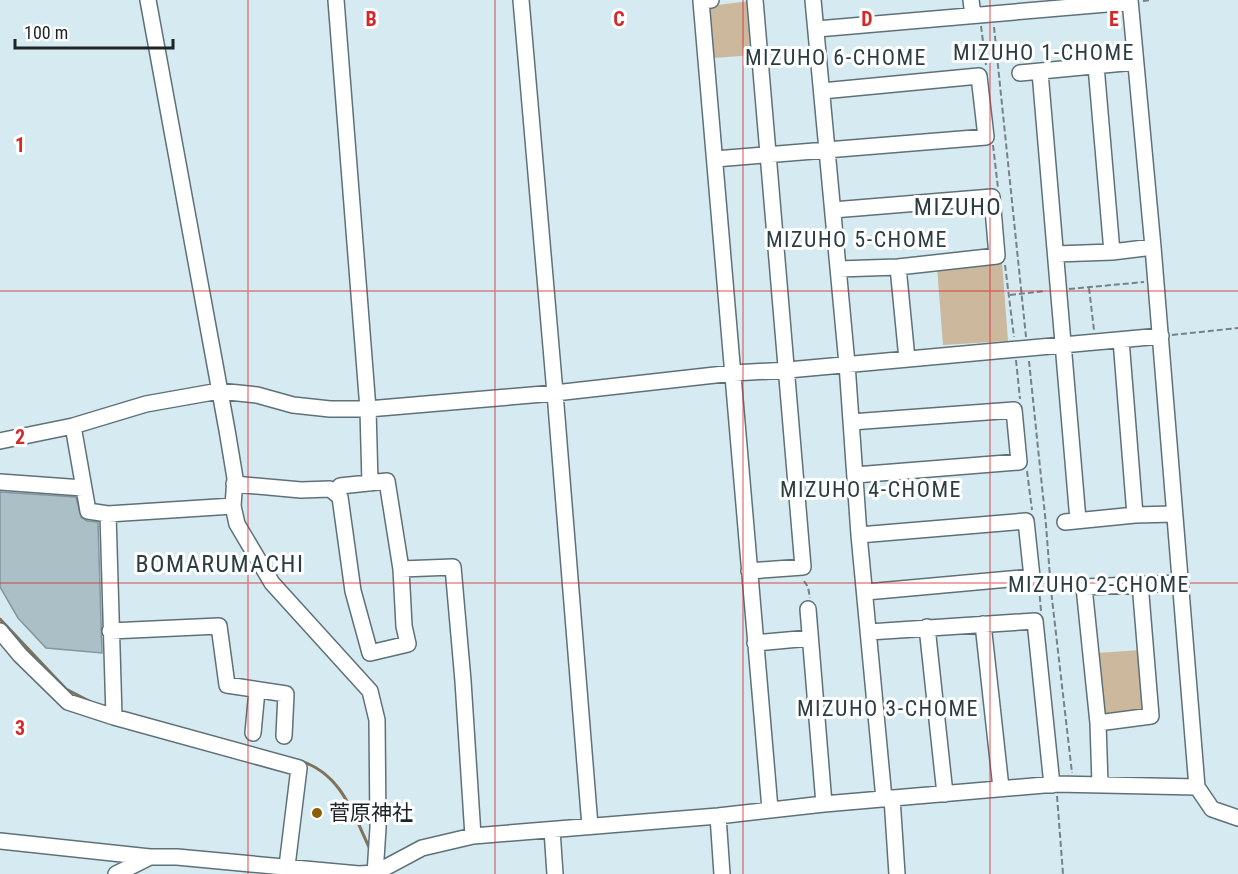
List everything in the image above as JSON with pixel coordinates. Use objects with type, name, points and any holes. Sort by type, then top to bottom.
[{"type":"street","points":[[148,0],[228,430],[234,484],[233,506],[237,524],[272,583],[370,691],[377,720],[378,828],[375,874]]},
{"type":"street","points":[[336,0],[368,409],[370,483]]},
{"type":"street","points":[[521,0],[590,826]]},
{"type":"street","points":[[711,0],[701,1],[770,810]]},
{"type":"street","points":[[749,571],[804,574],[755,0]]},
{"type":"street","points":[[813,0],[847,364],[860,535],[897,874]]},
{"type":"street","points":[[817,29],[979,11],[1130,1],[1161,336],[1197,787],[1212,809],[1238,818]]},
{"type":"street","points":[[1020,73],[1135,62]]},
{"type":"street","points":[[1096,66],[1112,252]]},
{"type":"street","points":[[1040,72],[1063,345],[1072,521],[1174,514]]},
{"type":"street","points":[[715,159],[986,137],[979,76],[822,91]]},
{"type":"street","points":[[833,210],[992,197],[997,256],[898,267],[838,269]]},
{"type":"street","points":[[1056,254],[1112,252],[1153,247]]},
{"type":"street","points":[[898,267],[907,359]]},
{"type":"street","points":[[0,441],[73,426],[146,405],[219,391],[257,395],[293,405],[330,409],[368,409],[555,393],[733,373],[1161,336]]},
{"type":"street","points":[[1121,340],[1135,515]]},
{"type":"street","points":[[851,422],[1014,410],[1019,462],[855,475]]},
{"type":"street","points":[[73,426],[88,511],[108,514],[233,506]]},
{"type":"street","points":[[234,484],[301,490],[330,489],[335,493],[340,497],[353,591],[370,653],[408,644],[404,626],[401,569],[387,481],[340,486],[335,493]]},
{"type":"street","points":[[0,482],[83,488]]},
{"type":"street","points":[[108,514],[113,712]]},
{"type":"street","points":[[860,535],[1026,521],[1032,577],[866,592]]},
{"type":"street","points":[[401,569],[453,567],[473,836]]},
{"type":"street","points":[[1098,723],[1151,716],[1140,583]]},
{"type":"street","points":[[1100,784],[1098,723],[1084,587],[1180,583]]},
{"type":"street","points":[[808,609],[824,804]]},
{"type":"street","points":[[870,632],[1035,621],[1054,784]]},
{"type":"street","points":[[983,624],[1001,788]]},
{"type":"street","points":[[110,631],[219,626],[227,685],[286,694],[284,736]]},
{"type":"street","points":[[927,627],[945,794]]},
{"type":"street","points":[[0,631],[20,655],[68,702],[113,712],[299,768],[287,866]]},
{"type":"street","points":[[754,643],[810,638]]},
{"type":"street","points":[[253,733],[257,690]]},
{"type":"street","points":[[0,841],[150,857],[177,857],[375,874],[422,848],[473,836],[718,816],[824,804],[1054,784],[1197,787]]},
{"type":"street","points":[[718,816],[722,874]]},
{"type":"street","points":[[552,830],[555,874]]},
{"type":"street","points":[[116,874],[150,857]]},
{"type":"path","points":[[979,11],[987,72]]},
{"type":"path","points":[[979,11],[1022,293],[1020,401]]},
{"type":"path","points":[[993,142],[998,188]]},
{"type":"path","points":[[1004,256],[1009,295],[1021,348],[1046,525],[1072,783]]},
{"type":"path","points":[[1009,295],[1156,281]]},
{"type":"path","points":[[1089,288],[1095,342]]},
{"type":"path","points":[[1161,336],[1238,328]]},
{"type":"path","points":[[1027,464],[1033,519]]},
{"type":"path","points":[[804,574],[810,604],[808,609]]},
{"type":"path","points":[[1038,577],[1042,618]]},
{"type":"path","points":[[1040,589],[1084,587]]},
{"type":"path","points":[[1054,784],[1063,874]]},
{"type":"shaded area","points":[[750,1],[754,55],[713,58],[709,6]]},
{"type":"shaded area","points":[[1002,262],[1008,341],[943,345],[937,267]]},
{"type":"shaded area","points":[[1141,650],[1147,712],[1102,717],[1097,653]]},
{"type":"building","points":[[0,492],[76,497],[81,517],[87,521],[98,522],[102,653],[46,648],[18,618],[0,587]]},
{"type":"waterway","points":[[0,619],[66,689],[91,702]]},
{"type":"waterway","points":[[300,761],[314,766],[325,774],[344,795],[369,847]]},
{"type":"place","name":"菅原神社","points":[[317,813]]},
{"type":"district","name":"MIZUHO 1-CHOME","points":[[1044,52]]},
{"type":"district","name":"MIZUHO 6-CHOME","points":[[836,57]]},
{"type":"district","name":"MIZUHO","points":[[958,207]]},
{"type":"district","name":"MIZUHO 5-CHOME","points":[[857,239]]},
{"type":"district","name":"MIZUHO 4-CHOME","points":[[871,489]]},
{"type":"district","name":"BOMARUMACHI","points":[[220,564]]},
{"type":"district","name":"MIZUHO 2-CHOME","points":[[1099,584]]},
{"type":"district","name":"MIZUHO 3-CHOME","points":[[888,708]]}]
